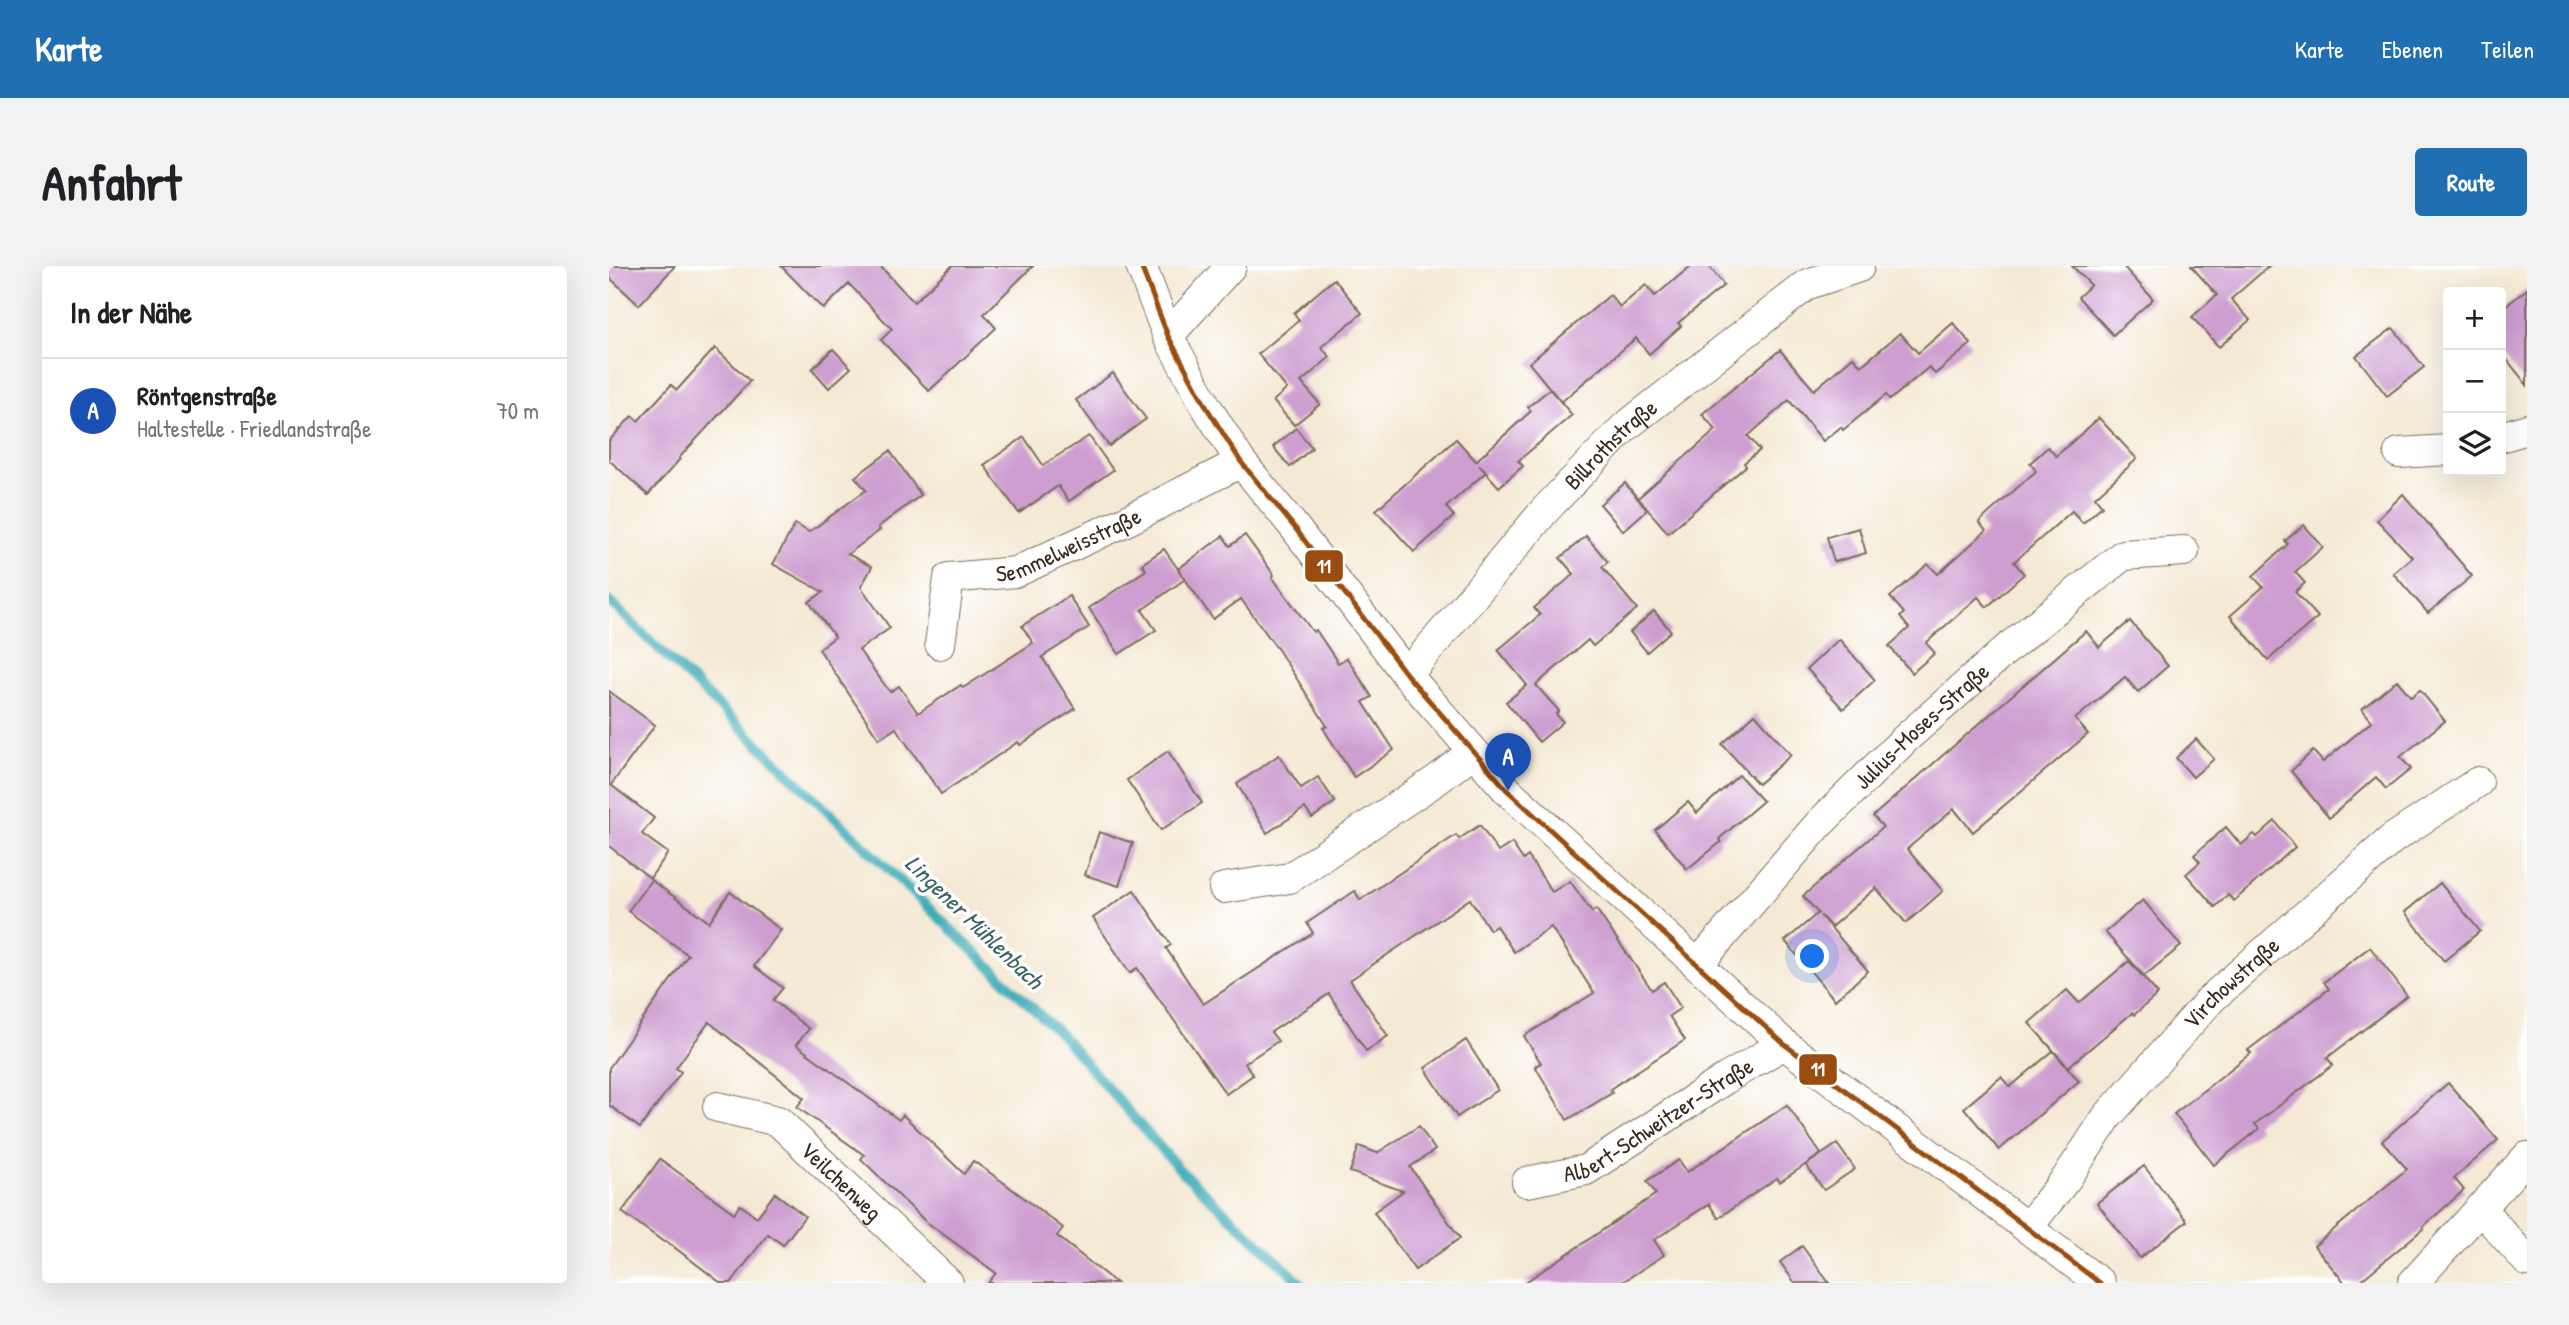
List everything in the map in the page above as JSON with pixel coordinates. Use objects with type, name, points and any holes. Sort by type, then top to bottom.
[{"type":"street","points":[[1141,266],[1168,336],[1207,408],[1241,462],[1407,675],[1508,791],[1784,1044],[2100,1283]]},
{"type":"street","points":[[1168,336],[1231,266]]},
{"type":"street","name":"Billrothstraße","points":[[1407,675],[1546,509],[1625,427],[1808,284],[1859,267]]},
{"type":"street","points":[[2506,435],[2527,429]]},
{"type":"street","points":[[2399,453],[2443,450]]},
{"type":"street","name":"Semmelweisstraße","points":[[940,643],[949,578],[1016,572],[1128,520],[1241,462]]},
{"type":"street","name":"Julius-Moses-Straße","points":[[1698,964],[1819,824],[1905,739],[2008,648],[2123,555],[2184,551]]},
{"type":"street","points":[[1224,887],[1290,878],[1438,779],[1473,752]]},
{"type":"street","name":"Virchowstraße","points":[[2027,1228],[2066,1179],[2107,1117],[2211,999],[2392,839],[2479,782]]},
{"type":"street","name":"Albert-Schweitzer-Straße","points":[[1527,1182],[1586,1170],[1725,1079],[1784,1044]]},
{"type":"street","name":"Veilchenweg","points":[[718,1107],[778,1121],[948,1283]]},
{"type":"street","points":[[2413,1283],[2527,1157]]},
{"type":"street","points":[[2480,1208],[2527,1261]]},
{"type":"building","points":[[609,266],[675,266],[639,305],[609,277]]},
{"type":"building","points":[[781,266],[880,266],[914,302],[952,266],[1033,266],[984,314],[996,328],[929,391],[881,340],[892,329],[849,284],[823,309]]},
{"type":"building","points":[[1691,266],[1709,266],[1724,285],[1678,323],[1681,326],[1649,354],[1636,338],[1561,402],[1529,363],[1610,295],[1620,307],[1646,285],[1655,296]]},
{"type":"building","points":[[2072,266],[2123,266],[2153,299],[2113,335],[2078,297],[2091,285]]},
{"type":"building","points":[[2191,266],[2269,266],[2231,299],[2250,320],[2219,347],[2192,317],[2217,295]]},
{"type":"building","points":[[1334,279],[1362,313],[1321,347],[1330,357],[1301,382],[1320,404],[1294,425],[1273,401],[1287,389],[1258,354],[1299,320],[1294,313]]},
{"type":"building","points":[[2527,289],[2527,385],[2506,358],[2506,306]]},
{"type":"building","points":[[1953,323],[1971,344],[1935,374],[1929,367],[1890,400],[1886,395],[1843,430],[1841,427],[1823,441],[1789,400],[1748,436],[1760,450],[1744,463],[1746,466],[1668,533],[1638,498],[1716,430],[1702,414],[1780,350],[1814,390],[1853,357],[1861,366],[1900,333],[1918,353]]},
{"type":"building","points":[[2393,328],[2424,367],[2387,396],[2356,356]]},
{"type":"building","points":[[715,348],[750,381],[648,495],[609,460],[609,441],[632,416],[638,421],[671,385],[677,390]]},
{"type":"building","points":[[833,349],[851,368],[829,388],[812,369]]},
{"type":"building","points":[[1113,373],[1146,419],[1109,446],[1076,400]]},
{"type":"building","points":[[1550,389],[1572,415],[1518,461],[1523,466],[1499,487],[1486,472],[1446,507],[1454,516],[1414,552],[1376,510],[1456,439],[1476,461],[1531,411],[1528,407]]},
{"type":"building","points":[[2099,418],[2137,459],[2095,497],[2102,506],[2083,523],[2072,511],[2014,562],[2024,574],[1987,607],[1978,597],[1926,643],[1935,653],[1912,673],[1889,646],[1909,628],[1900,617],[1904,613],[1890,597],[1928,564],[1938,574],[1986,531],[1979,522],[2036,471],[2030,463],[2048,447],[2056,456]]},
{"type":"building","points":[[1296,428],[1312,448],[1290,467],[1273,447]]},
{"type":"building","points":[[1089,436],[1113,470],[1069,501],[1058,486],[1019,513],[984,465],[1024,437],[1043,465]]},
{"type":"building","points":[[890,451],[921,495],[878,527],[880,530],[848,554],[872,567],[861,587],[890,628],[859,650],[890,692],[899,686],[918,713],[1033,643],[1022,626],[1069,596],[1089,627],[1042,657],[1075,709],[1020,745],[1018,742],[941,794],[896,728],[879,739],[819,649],[835,637],[809,602],[823,592],[773,564],[795,524],[809,532],[866,490],[855,477]]},
{"type":"building","points":[[1625,483],[1647,510],[1623,531],[1600,504]]},
{"type":"building","points":[[2403,494],[2472,576],[2428,613],[2393,573],[2412,557],[2377,520]]},
{"type":"building","points":[[2304,525],[2323,547],[2295,572],[2305,583],[2295,592],[2318,617],[2268,660],[2230,616],[2263,587],[2253,576],[2288,544],[2285,541]]},
{"type":"building","points":[[1859,528],[1866,553],[1834,562],[1827,537]]},
{"type":"building","points":[[1245,535],[1313,632],[1316,630],[1338,663],[1347,658],[1372,697],[1363,702],[1394,750],[1354,777],[1323,728],[1327,726],[1279,651],[1241,599],[1213,619],[1178,569],[1223,536],[1230,546]]},
{"type":"building","points":[[1586,536],[1608,562],[1602,567],[1637,609],[1593,646],[1588,640],[1536,685],[1559,711],[1556,714],[1563,722],[1539,742],[1506,702],[1527,685],[1498,650],[1540,615],[1534,608],[1574,574],[1560,558]]},
{"type":"building","points":[[1164,549],[1185,579],[1142,610],[1156,630],[1119,654],[1089,608],[1146,570],[1142,564]]},
{"type":"building","points":[[1654,611],[1671,631],[1647,652],[1630,632]]},
{"type":"building","points":[[2130,621],[2168,666],[2138,692],[2125,677],[2075,719],[2088,734],[1973,832],[1954,809],[1907,849],[1943,891],[1906,923],[1876,888],[1831,927],[1820,915],[1868,971],[1835,1000],[1785,941],[1818,913],[1803,896],[1883,827],[1873,816],[2086,631],[2099,647]]},
{"type":"building","points":[[1839,639],[1875,680],[1843,709],[1807,669]]},
{"type":"building","points":[[2397,680],[2411,697],[2420,690],[2445,721],[2400,757],[2411,769],[2386,789],[2376,777],[2329,818],[2291,771],[2313,751],[2323,762],[2372,721],[2362,709]]},
{"type":"building","points":[[609,691],[655,725],[611,785],[654,818],[642,834],[668,853],[650,878],[609,846]]},
{"type":"building","points":[[1755,714],[1791,755],[1758,784],[1722,744]]},
{"type":"building","points":[[2196,739],[2214,759],[2193,777],[2176,758]]},
{"type":"building","points":[[1168,751],[1202,803],[1161,830],[1127,780]]},
{"type":"building","points":[[1279,755],[1301,788],[1318,777],[1335,802],[1312,818],[1305,808],[1267,833],[1237,784]]},
{"type":"building","points":[[1739,775],[1763,801],[1719,839],[1721,842],[1687,869],[1655,830],[1688,802],[1697,813]]},
{"type":"building","points":[[2275,821],[2295,847],[2234,901],[2228,895],[2215,907],[2186,874],[2200,862],[2194,855],[2226,827],[2241,845],[2254,834],[2257,837]]},
{"type":"building","points":[[1480,825],[1498,852],[1512,843],[1523,860],[1528,856],[1552,892],[1570,881],[1592,912],[1596,909],[1652,990],[1664,982],[1681,1008],[1669,1016],[1685,1040],[1610,1089],[1612,1093],[1567,1120],[1535,1066],[1541,1063],[1524,1036],[1594,993],[1551,927],[1514,952],[1496,926],[1490,930],[1470,899],[1350,980],[1388,1036],[1366,1051],[1329,994],[1271,1032],[1278,1041],[1245,1063],[1253,1075],[1226,1094],[1137,968],[1130,973],[1093,918],[1134,890],[1171,945],[1166,948],[1203,1004],[1313,933],[1307,923],[1355,891],[1360,900],[1456,835],[1459,839]]},
{"type":"building","points":[[1099,832],[1133,843],[1119,886],[1085,875]]},
{"type":"building","points":[[651,880],[709,922],[730,892],[781,930],[754,966],[783,988],[773,1000],[809,1029],[796,1045],[899,1120],[903,1115],[964,1174],[973,1161],[1003,1182],[1063,1228],[1057,1236],[1116,1283],[988,1283],[996,1273],[925,1221],[861,1159],[864,1155],[797,1107],[804,1098],[709,1022],[676,1068],[681,1072],[640,1128],[609,1105],[609,1068],[688,955],[628,911]]},
{"type":"building","points":[[2440,883],[2480,931],[2444,961],[2405,912]]},
{"type":"building","points":[[2143,900],[2181,946],[2144,976],[2105,932]]},
{"type":"building","points":[[2370,947],[2407,996],[2327,1058],[2333,1065],[2255,1124],[2259,1129],[2214,1165],[2174,1114],[2251,1053],[2248,1050],[2329,989],[2324,982]]},
{"type":"building","points":[[2129,961],[2158,994],[2068,1067],[2029,1023],[2067,990],[2079,1003]]},
{"type":"building","points":[[1466,1040],[1498,1090],[1457,1117],[1425,1068]]},
{"type":"building","points":[[2053,1051],[2079,1081],[1999,1150],[1964,1108],[2001,1077],[2010,1087]]},
{"type":"building","points":[[2448,1083],[2498,1140],[2454,1178],[2464,1190],[2424,1228],[2358,1283],[2345,1283],[2314,1246],[2407,1169],[2382,1141]]},
{"type":"building","points":[[1787,1105],[1821,1154],[1780,1182],[1777,1178],[1718,1218],[1709,1204],[1654,1240],[1664,1255],[1621,1283],[1524,1283],[1656,1194],[1647,1181],[1679,1160],[1687,1172]]},
{"type":"building","points":[[1419,1126],[1435,1150],[1410,1167],[1460,1238],[1415,1270],[1374,1212],[1403,1191],[1350,1172],[1359,1146],[1377,1153]]},
{"type":"building","points":[[1837,1144],[1855,1169],[1824,1190],[1806,1165]]},
{"type":"building","points":[[660,1159],[734,1213],[740,1205],[757,1217],[775,1193],[805,1216],[783,1245],[768,1234],[731,1283],[721,1283],[622,1212]]},
{"type":"building","points":[[2144,1166],[2187,1221],[2140,1258],[2097,1203]]},
{"type":"building","points":[[1802,1246],[1829,1283],[1795,1283],[1780,1262]]},
{"type":"waterway","name":"Lingener Mühlenbach","points":[[609,601],[1060,1034],[1181,1171],[1301,1283]]},
{"type":"transit line","name":"11","points":[[1141,266],[1168,336],[1207,408],[1241,462],[1407,675],[1508,791],[1784,1044],[2100,1283]]},
{"type":"place","name":"Röntgenstraße","points":[[1508,791]]}]
